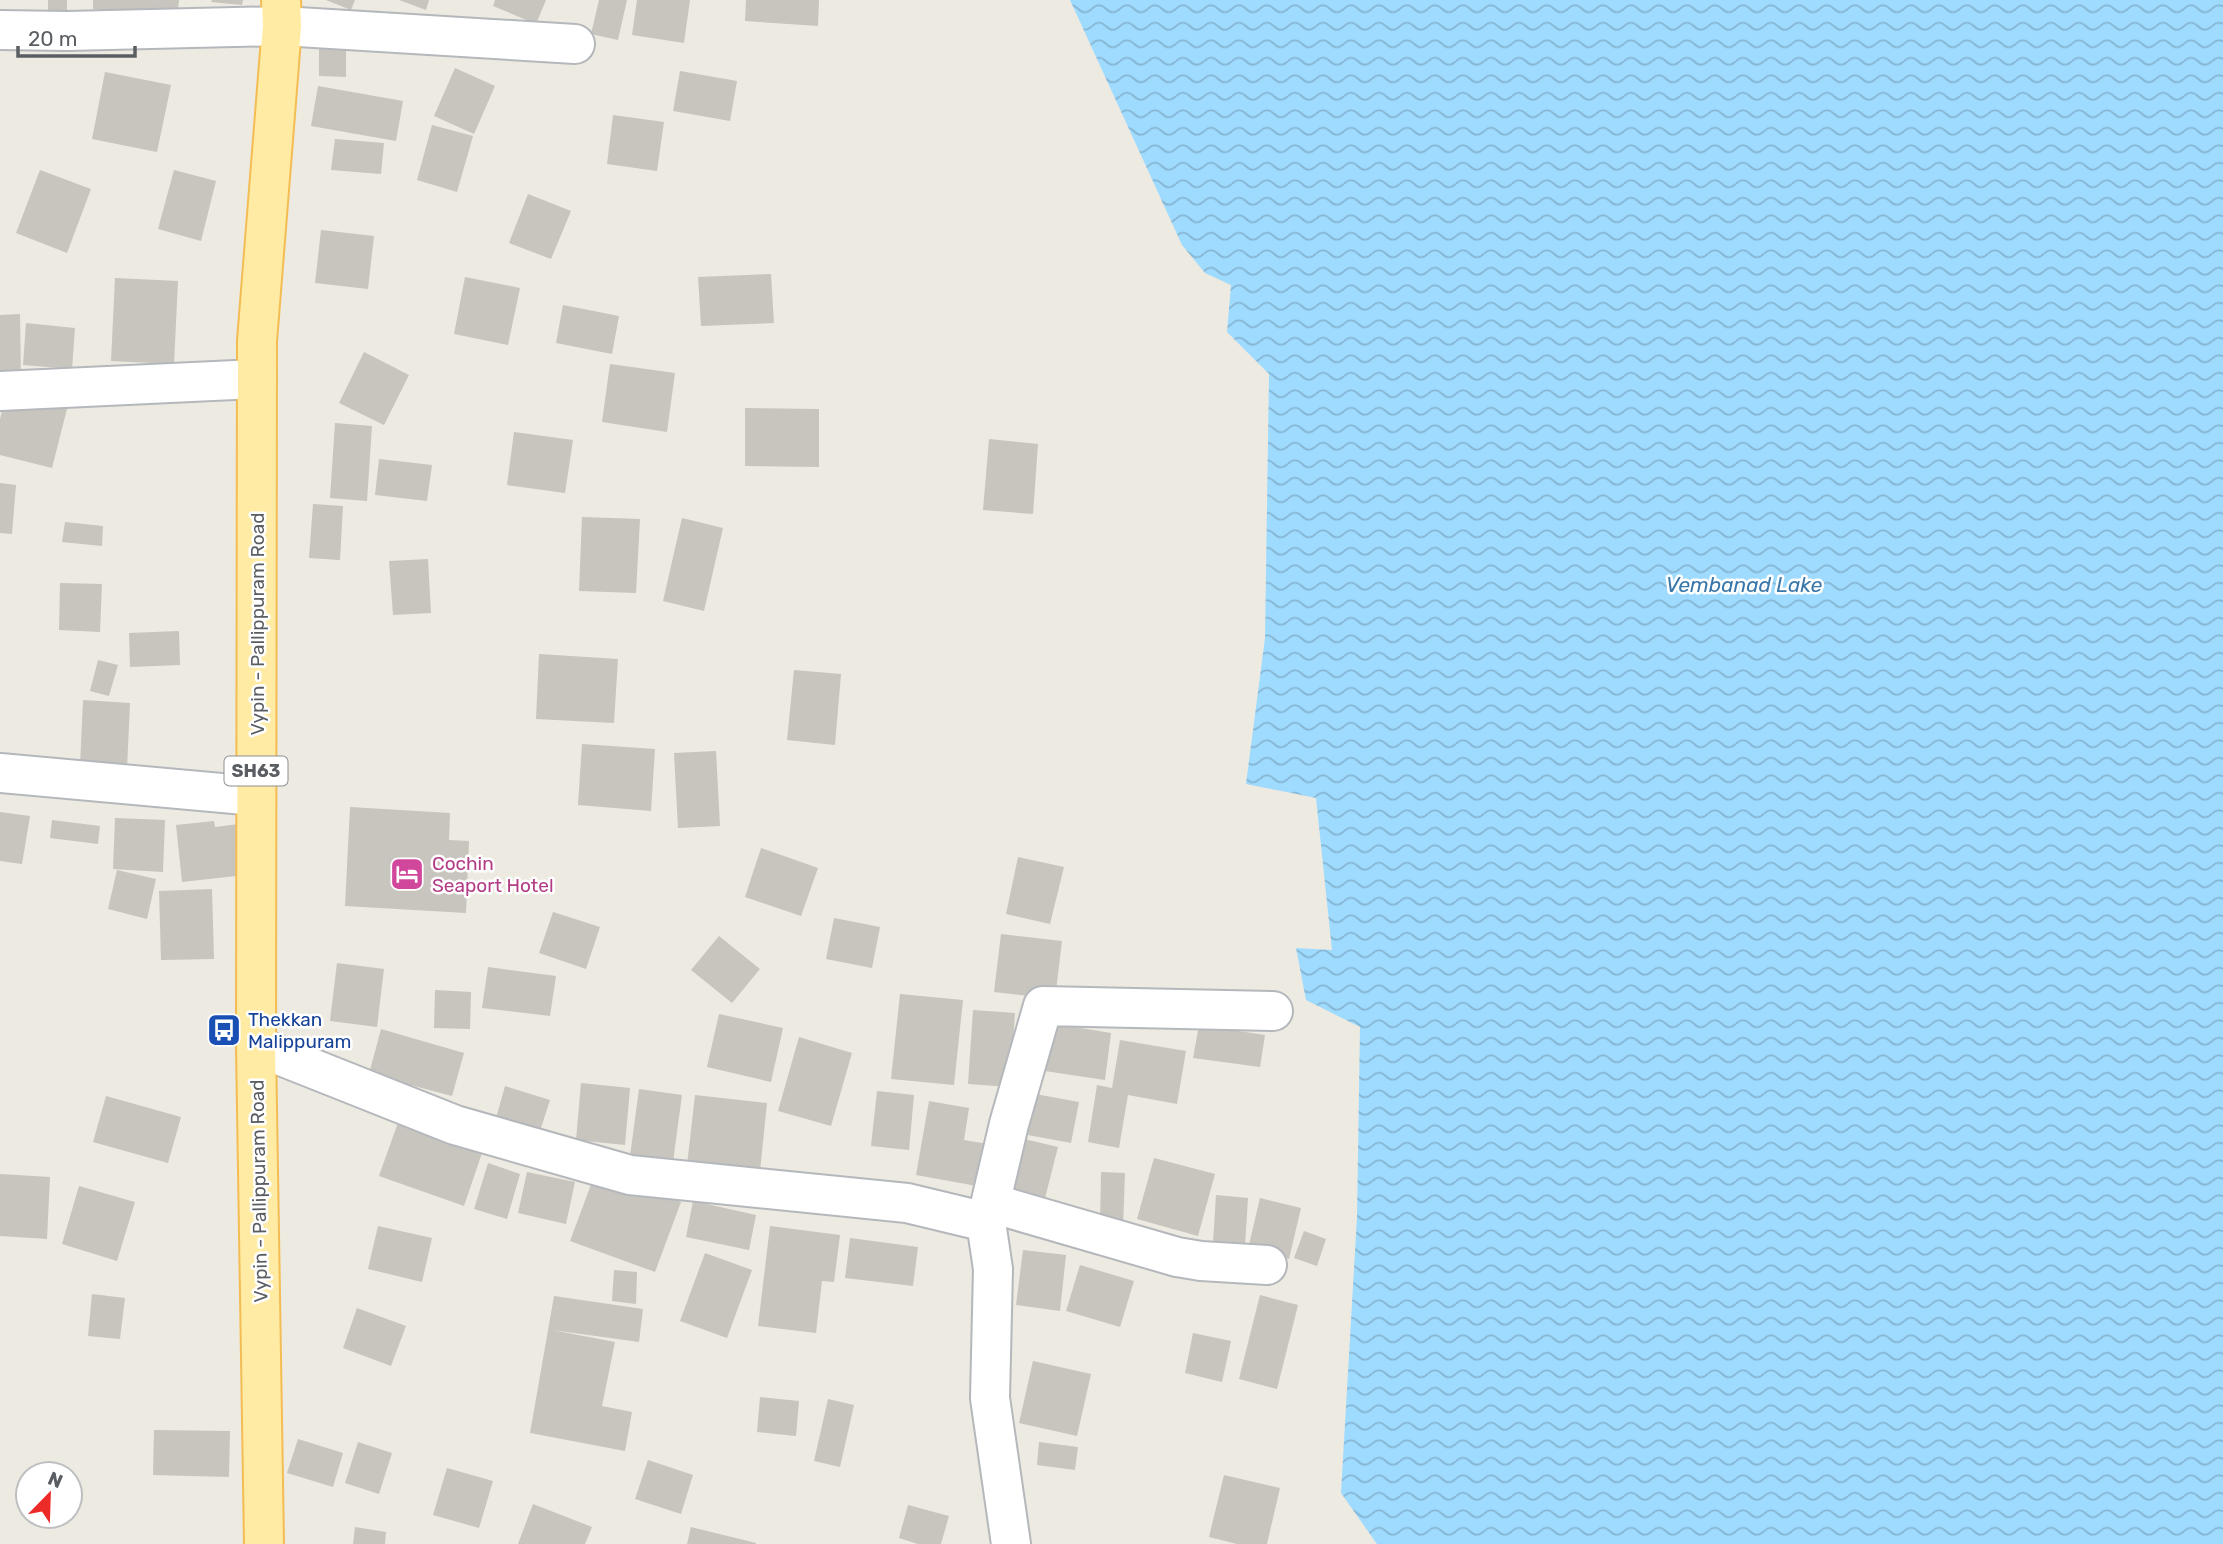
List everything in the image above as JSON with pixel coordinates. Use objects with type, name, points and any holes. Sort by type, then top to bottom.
[{"type":"main road","name":"Vypin - Pallippuram Road","points":[[264,1544],[256,1046],[257,341],[281,13]]},
{"type":"street","points":[[0,30],[67,31],[281,13],[575,44]]},
{"type":"street","points":[[0,391],[257,379]]},
{"type":"street","points":[[0,773],[256,796]]},
{"type":"street","points":[[1011,1544],[989,1398],[993,1269],[988,1212],[1009,1124],[1043,1006],[1273,1011]]},
{"type":"street","points":[[256,1046],[455,1125],[630,1175],[988,1212],[1177,1257],[1267,1265]]},
{"type":"water","name":"Vembanad Lake","points":[[1070,0],[2223,0],[2223,1544],[1377,1544],[1341,1493],[1357,1217],[1360,1027],[1306,1000],[1296,948],[1332,950],[1316,798],[1246,784],[1265,638],[1269,374],[1227,332],[1231,285],[1205,273],[1182,245]]},
{"type":"building","points":[[48,0],[67,0],[67,13],[48,13]]},
{"type":"building","points":[[93,0],[179,0],[177,17],[93,9]]},
{"type":"building","points":[[243,0],[242,5],[211,2]]},
{"type":"building","points":[[326,0],[355,0],[351,10]]},
{"type":"building","points":[[399,0],[429,0],[426,10]]},
{"type":"building","points":[[495,0],[546,0],[536,24],[493,6]]},
{"type":"building","points":[[599,0],[627,0],[618,40],[591,34]]},
{"type":"building","points":[[637,0],[690,0],[684,43],[632,35]]},
{"type":"building","points":[[746,0],[819,0],[818,26],[745,21]]},
{"type":"building","points":[[319,48],[346,49],[346,77],[319,76]]},
{"type":"building","points":[[455,68],[495,86],[474,134],[434,116]]},
{"type":"building","points":[[680,71],[737,81],[730,121],[673,111]]},
{"type":"building","points":[[105,72],[171,85],[157,152],[92,139]]},
{"type":"building","points":[[318,86],[403,101],[396,141],[311,126]]},
{"type":"building","points":[[613,115],[664,122],[657,171],[607,164]]},
{"type":"building","points":[[432,125],[473,136],[457,192],[417,180]]},
{"type":"building","points":[[335,139],[384,143],[381,174],[331,170]]},
{"type":"building","points":[[40,170],[91,189],[67,253],[16,233]]},
{"type":"building","points":[[174,170],[216,181],[201,241],[158,229]]},
{"type":"building","points":[[528,194],[571,211],[551,259],[509,243]]},
{"type":"building","points":[[321,230],[374,236],[368,289],[315,283]]},
{"type":"building","points":[[771,274],[774,323],[701,326],[698,277]]},
{"type":"building","points":[[465,277],[520,288],[508,345],[454,334]]},
{"type":"building","points":[[115,278],[178,281],[174,364],[111,361]]},
{"type":"building","points":[[563,305],[619,316],[612,354],[556,343]]},
{"type":"building","points":[[20,314],[21,380],[0,381],[0,315]]},
{"type":"building","points":[[26,323],[75,328],[72,369],[23,365]]},
{"type":"building","points":[[364,352],[409,375],[384,425],[339,403]]},
{"type":"building","points":[[610,364],[675,373],[667,432],[602,422]]},
{"type":"building","points":[[41,393],[69,401],[52,468],[0,455],[0,419],[5,400],[37,409]]},
{"type":"building","points":[[745,408],[819,409],[819,467],[745,466]]},
{"type":"building","points":[[335,423],[372,426],[367,501],[330,498]]},
{"type":"building","points":[[514,432],[573,440],[565,493],[507,485]]},
{"type":"building","points":[[989,439],[1038,444],[1033,514],[983,510]]},
{"type":"building","points":[[379,459],[432,465],[427,501],[375,495]]},
{"type":"building","points":[[0,483],[16,485],[12,534],[0,533]]},
{"type":"building","points":[[313,504],[343,506],[340,560],[309,558]]},
{"type":"building","points":[[582,517],[640,519],[636,593],[579,591]]},
{"type":"building","points":[[682,518],[723,528],[704,611],[663,601]]},
{"type":"building","points":[[65,522],[103,526],[102,546],[62,542]]},
{"type":"building","points":[[428,559],[431,613],[393,615],[389,561]]},
{"type":"building","points":[[60,583],[102,584],[100,632],[59,630]]},
{"type":"building","points":[[179,631],[180,665],[130,667],[129,633]]},
{"type":"building","points":[[539,654],[618,659],[614,723],[536,719]]},
{"type":"building","points":[[98,660],[118,665],[109,696],[90,691]]},
{"type":"building","points":[[794,670],[841,674],[835,745],[787,740]]},
{"type":"building","points":[[83,700],[130,703],[127,769],[80,766]]},
{"type":"building","points":[[582,744],[655,749],[651,811],[578,805]]},
{"type":"building","points":[[716,751],[720,826],[678,828],[674,753]]},
{"type":"building","name":"Cochin Seaport Hotel","points":[[350,807],[450,813],[449,840],[469,841],[466,913],[345,906]]},
{"type":"building","points":[[0,812],[30,816],[22,864],[0,861]]},
{"type":"building","points":[[115,818],[165,820],[163,872],[113,869]]},
{"type":"building","points":[[52,820],[100,826],[98,844],[50,838]]},
{"type":"building","points":[[214,821],[215,827],[239,824],[245,875],[182,882],[176,825]]},
{"type":"building","points":[[761,848],[818,868],[801,916],[745,897]]},
{"type":"building","points":[[1018,857],[1064,867],[1050,924],[1006,914]]},
{"type":"building","points":[[117,870],[156,879],[147,919],[108,909]]},
{"type":"building","points":[[212,889],[214,959],[161,960],[159,891]]},
{"type":"building","points":[[553,912],[600,927],[586,969],[539,953]]},
{"type":"building","points":[[834,918],[880,927],[872,968],[826,959]]},
{"type":"building","points":[[1001,934],[1062,941],[1055,999],[994,992]]},
{"type":"building","points":[[719,936],[760,969],[732,1003],[691,970]]},
{"type":"building","points":[[337,963],[384,969],[377,1027],[330,1021]]},
{"type":"building","points":[[488,967],[556,976],[550,1016],[482,1008]]},
{"type":"building","points":[[435,990],[471,992],[470,1029],[434,1028]]},
{"type":"building","points":[[900,994],[963,1000],[954,1085],[891,1079]]},
{"type":"building","points":[[973,1010],[1015,1013],[1010,1087],[968,1084]]},
{"type":"building","points":[[719,1014],[783,1028],[771,1082],[707,1067]]},
{"type":"building","points":[[1044,1022],[1111,1033],[1105,1080],[1038,1070]]},
{"type":"building","points":[[1199,1025],[1265,1035],[1260,1067],[1193,1058]]},
{"type":"building","points":[[381,1029],[464,1053],[452,1096],[369,1074]]},
{"type":"building","points":[[799,1037],[852,1053],[831,1126],[778,1111]]},
{"type":"building","points":[[1120,1040],[1186,1051],[1177,1104],[1128,1095],[1119,1148],[1088,1142],[1097,1085],[1112,1088]]},
{"type":"building","points":[[581,1083],[630,1088],[625,1145],[576,1140]]},
{"type":"building","points":[[505,1086],[550,1100],[540,1131],[496,1118]]},
{"type":"building","points":[[639,1089],[682,1095],[673,1162],[630,1156]]},
{"type":"building","points":[[877,1091],[914,1095],[909,1150],[871,1146]]},
{"type":"building","points":[[1035,1094],[1079,1102],[1071,1143],[1028,1135]]},
{"type":"building","points":[[695,1095],[767,1103],[759,1181],[686,1174]]},
{"type":"building","points":[[106,1096],[181,1117],[168,1163],[93,1142]]},
{"type":"building","points":[[929,1101],[969,1108],[964,1140],[994,1145],[988,1188],[916,1175]]},
{"type":"building","points":[[400,1117],[484,1147],[464,1206],[379,1176]]},
{"type":"building","points":[[1020,1138],[1058,1147],[1043,1206],[1006,1197]]},
{"type":"building","points":[[1154,1158],[1215,1174],[1198,1236],[1137,1219]]},
{"type":"building","points":[[488,1163],[520,1174],[507,1219],[474,1209]]},
{"type":"building","points":[[596,1171],[681,1202],[655,1272],[570,1241]]},
{"type":"building","points":[[527,1172],[575,1182],[566,1224],[518,1213]]},
{"type":"building","points":[[1101,1172],[1125,1173],[1123,1227],[1100,1226]]},
{"type":"building","points":[[0,1174],[50,1177],[47,1239],[0,1236]]},
{"type":"building","points":[[79,1186],[135,1202],[117,1261],[62,1244]]},
{"type":"building","points":[[1216,1195],[1248,1198],[1245,1246],[1213,1243]]},
{"type":"building","points":[[1260,1198],[1301,1208],[1289,1259],[1248,1249]]},
{"type":"building","points":[[693,1201],[756,1215],[749,1250],[686,1237]]},
{"type":"building","points":[[378,1226],[432,1238],[422,1282],[368,1269]]},
{"type":"building","points":[[770,1226],[840,1235],[834,1282],[822,1281],[816,1333],[758,1326]]},
{"type":"building","points":[[1304,1231],[1326,1239],[1317,1266],[1294,1258]]},
{"type":"building","points":[[850,1238],[918,1247],[913,1286],[845,1278]]},
{"type":"building","points":[[1023,1250],[1066,1255],[1060,1311],[1016,1305]]},
{"type":"building","points":[[705,1253],[752,1270],[727,1338],[680,1321]]},
{"type":"building","points":[[1080,1265],[1134,1281],[1120,1327],[1066,1311]]},
{"type":"building","points":[[614,1270],[637,1272],[636,1304],[612,1301]]},
{"type":"building","points":[[92,1294],[125,1298],[120,1339],[88,1336]]},
{"type":"building","points":[[1260,1295],[1298,1305],[1277,1389],[1239,1379]]},
{"type":"building","points":[[554,1296],[643,1309],[639,1342],[552,1330],[615,1342],[602,1406],[632,1412],[625,1451],[530,1433]]},
{"type":"building","points":[[357,1308],[406,1326],[391,1366],[343,1348]]},
{"type":"building","points":[[1193,1333],[1231,1341],[1222,1382],[1185,1373]]},
{"type":"building","points":[[1033,1361],[1091,1374],[1077,1436],[1019,1423]]},
{"type":"building","points":[[760,1397],[799,1401],[796,1436],[757,1432]]},
{"type":"building","points":[[828,1399],[854,1405],[840,1467],[814,1461]]},
{"type":"building","points":[[154,1430],[230,1431],[229,1477],[153,1475]]},
{"type":"building","points":[[298,1439],[343,1453],[333,1487],[287,1473]]},
{"type":"building","points":[[358,1442],[392,1453],[379,1494],[345,1483]]},
{"type":"building","points":[[1039,1442],[1078,1447],[1075,1470],[1037,1465]]},
{"type":"building","points":[[648,1460],[693,1475],[681,1514],[635,1499]]},
{"type":"building","points":[[447,1468],[493,1481],[479,1528],[433,1515]]},
{"type":"building","points":[[1224,1475],[1280,1488],[1267,1544],[1237,1544],[1209,1537]]},
{"type":"building","points":[[533,1504],[592,1527],[585,1544],[518,1544]]},
{"type":"building","points":[[908,1505],[949,1516],[941,1544],[918,1544],[899,1538]]},
{"type":"building","points":[[355,1527],[386,1532],[385,1544],[353,1544]]},
{"type":"building","points":[[691,1527],[756,1543],[756,1544],[687,1544]]},
{"type":"place","name":"Cochin Seaport Hotel","points":[[407,874]]},
{"type":"place","name":"Thekkan Malippuram","points":[[224,1030]]}]
